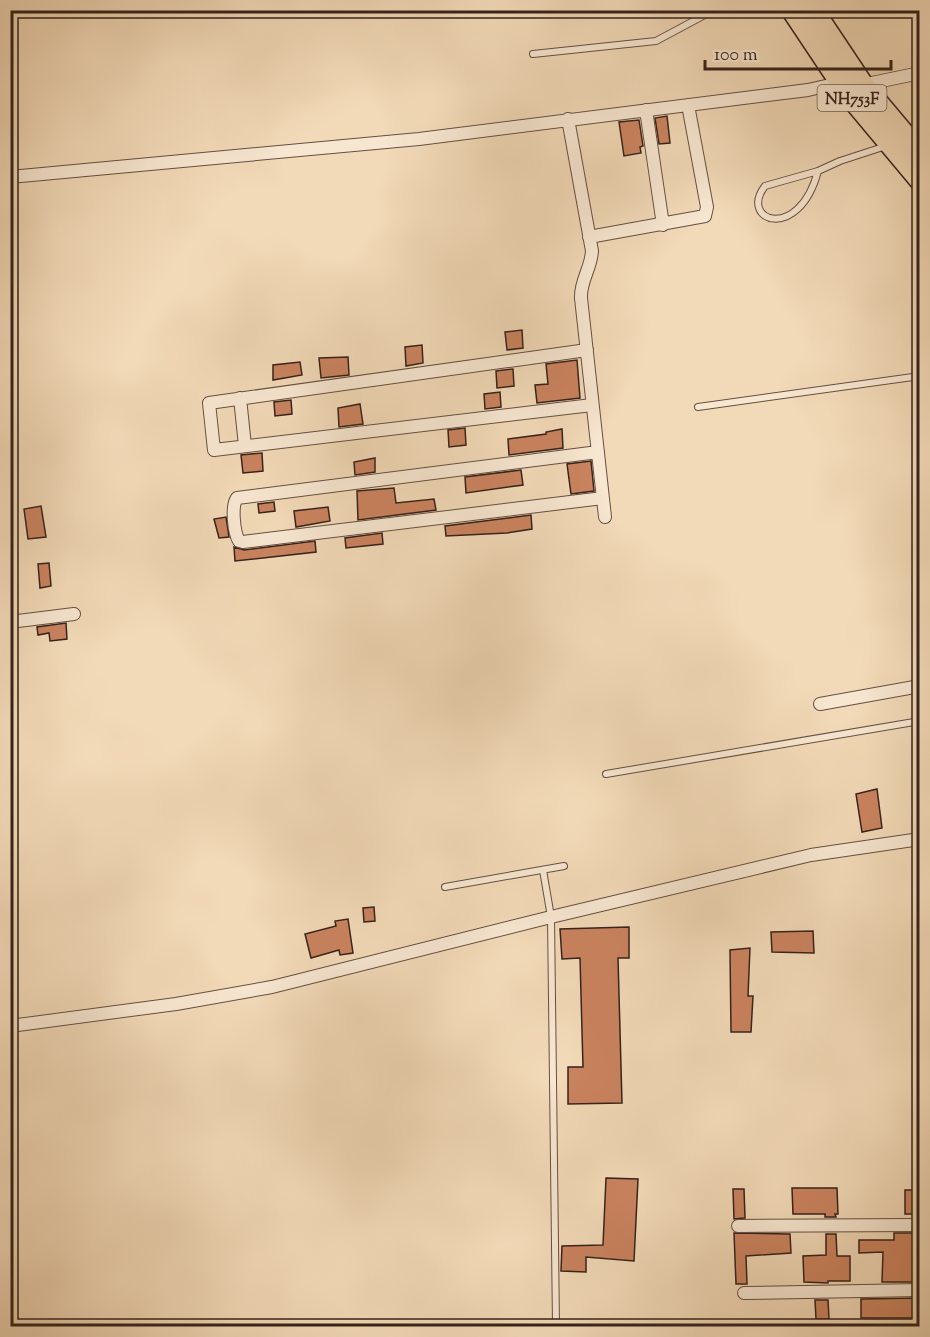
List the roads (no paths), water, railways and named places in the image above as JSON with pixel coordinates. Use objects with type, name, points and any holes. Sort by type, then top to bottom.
[{"type":"highway","name":"NH753F","points":[[793,10],[901,136],[920,154]]},
{"type":"highway","name":"NH753F","points":[[812,10],[853,80]]},
{"type":"highway","name":"NH753F","points":[[901,136],[920,179]]},
{"type":"street","points":[[10,177],[357,146],[808,90],[853,80],[920,73]]},
{"type":"street","points":[[589,237],[705,216],[707,212],[688,105]]},
{"type":"street","points":[[646,110],[663,225]]},
{"type":"street","points":[[568,119],[592,261],[581,289],[605,517]]},
{"type":"street","points":[[587,350],[209,403],[214,450],[592,405]]},
{"type":"street","points":[[240,398],[245,446]]},
{"type":"street","points":[[598,452],[237,498],[234,503],[236,536],[239,542],[243,542],[603,498]]},
{"type":"street","points":[[10,622],[74,614]]},
{"type":"street","points":[[820,704],[920,686]]},
{"type":"street","points":[[10,1026],[176,1004],[272,987],[811,855],[920,839]]},
{"type":"street","points":[[738,1226],[920,1225]]},
{"type":"street","points":[[744,1293],[920,1290]]},
{"type":"lane","points":[[533,54],[656,41],[714,10]]},
{"type":"lane","points":[[818,171],[806,202],[795,213],[774,220],[762,213],[758,201],[765,186],[818,171],[901,136]]},
{"type":"lane","points":[[699,407],[920,376]]},
{"type":"lane","points":[[606,774],[920,721]]},
{"type":"lane","points":[[445,887],[564,866]]},
{"type":"lane","points":[[543,870],[551,917],[556,1326]]}]
